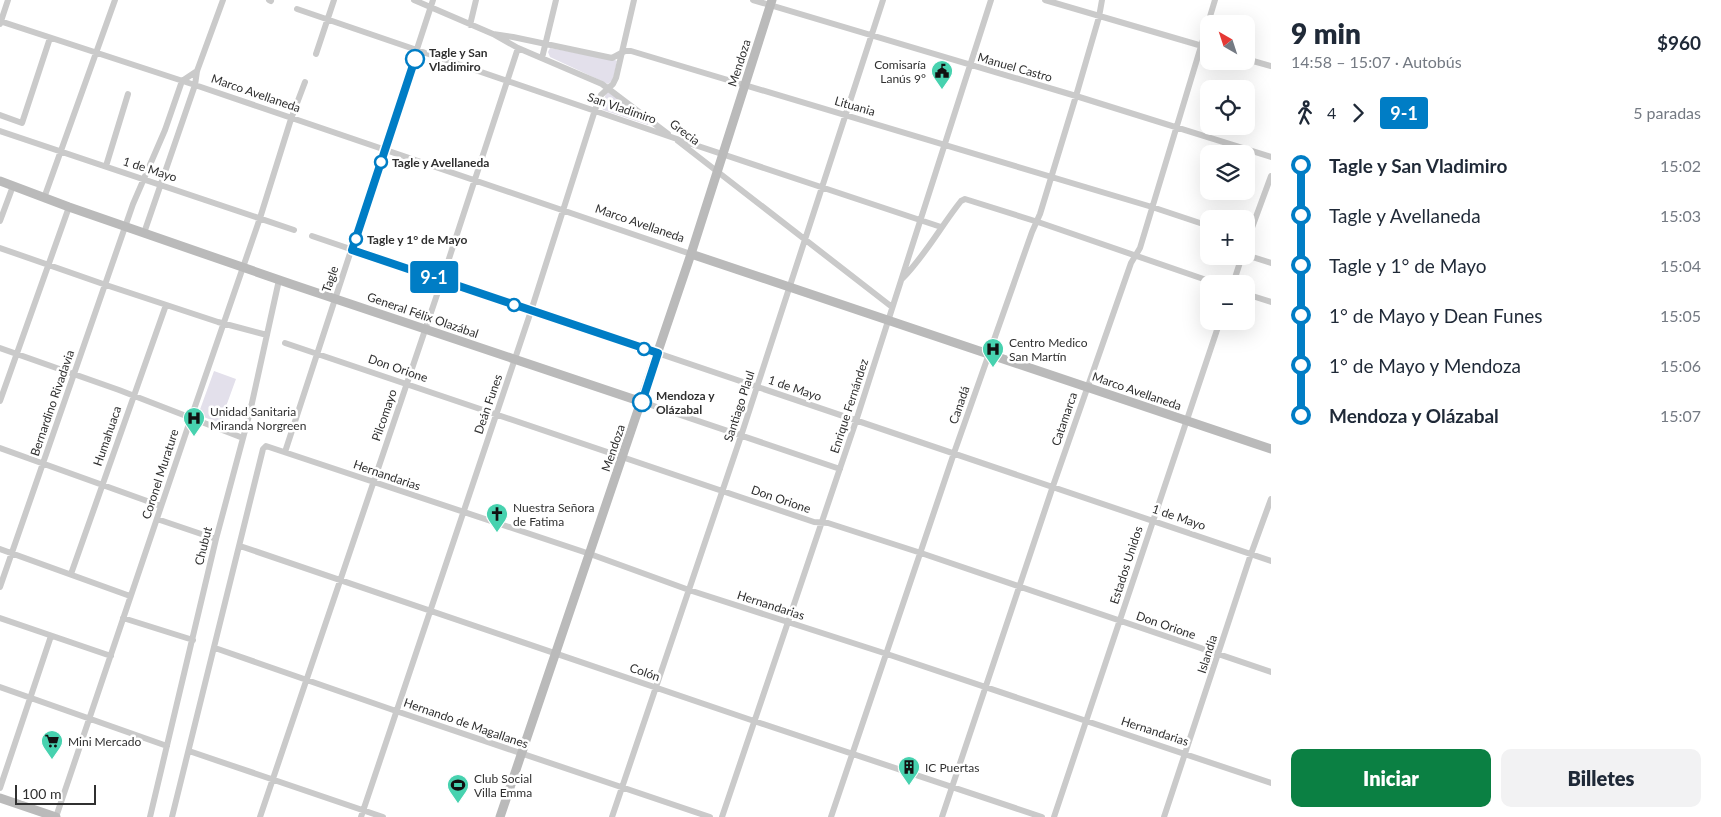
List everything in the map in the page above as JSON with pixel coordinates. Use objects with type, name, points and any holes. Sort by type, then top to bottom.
[{"type":"street","points":[[0,22],[8,0]]},
{"type":"street","points":[[44,198],[114,0]]},
{"type":"street","points":[[144,233],[195,85],[197,72],[223,0]]},
{"type":"street","points":[[316,54],[334,0]]},
{"type":"street","name":"Grecia","points":[[414,0],[608,87],[892,306]]},
{"type":"street","name":"Tagle","points":[[285,452],[433,0]]},
{"type":"street","points":[[470,25],[476,0]]},
{"type":"street","points":[[542,58],[556,0]]},
{"type":"street","name":"Deán Funes","points":[[362,814],[531,311],[595,110],[601,95],[615,81],[634,0]]},
{"type":"street","name":"Manuel Castro","points":[[753,0],[771,2],[871,36],[1076,96],[1271,157]]},
{"type":"street","name":"Santiago Plaul","points":[[612,817],[741,436],[883,0]]},
{"type":"street","name":"Enrique Fernández","points":[[722,817],[856,421],[991,0]]},
{"type":"street","points":[[1045,0],[1200,46]]},
{"type":"street","name":"Canadá","points":[[832,817],[954,453],[1032,232],[1038,222],[1099,17],[1102,0]]},
{"type":"street","name":"Catamarca","points":[[1210,15],[1215,0]]},
{"type":"street","name":"Mendoza","points":[[500,817],[642,402],[724,154],[771,2]]},
{"type":"street","name":"San Vladimiro","points":[[297,9],[674,138],[941,226]]},
{"type":"street","name":"Marco Avellaneda","points":[[0,22],[195,85],[385,151],[1271,449]]},
{"type":"street","name":"Lituania","points":[[493,34],[612,58],[625,51],[631,51],[944,144],[1200,223]]},
{"type":"street","points":[[0,115],[22,123],[50,38]]},
{"type":"street","name":"Pilcomayo","points":[[260,817],[442,280],[518,48]]},
{"type":"street","name":"Catamarca","points":[[942,817],[1086,387],[1131,263],[1140,248],[1200,49]]},
{"type":"street","points":[[1255,62],[1271,66]]},
{"type":"street","points":[[125,227],[165,130],[182,81],[197,72]]},
{"type":"street","name":"Coronel Murature","points":[[56,817],[305,82]]},
{"type":"street","points":[[106,166],[128,94]]},
{"type":"street","name":"1 de Mayo","points":[[0,130],[294,230]]},
{"type":"street","points":[[1255,219],[1271,176]]},
{"type":"street","name":"General Félix Olazábal","points":[[0,181],[125,227],[279,280],[840,469]]},
{"type":"street","points":[[0,220],[12,186]]},
{"type":"street","points":[[901,280],[915,265],[961,200],[965,199],[1200,278]]},
{"type":"street","points":[[0,401],[69,207]]},
{"type":"street","name":"Bernardino Rivadavia","points":[[0,587],[125,227]]},
{"type":"street","name":"1 de Mayo","points":[[312,236],[1271,561]]},
{"type":"street","points":[[0,248],[166,305],[267,335]]},
{"type":"street","points":[[1255,258],[1271,263]]},
{"type":"street","name":"Chubut","points":[[150,817],[216,539],[250,412],[279,280]]},
{"type":"street","points":[[1255,297],[1271,302]]},
{"type":"street","name":"Humahuaca","points":[[71,574],[166,305]]},
{"type":"street","name":"Estados Unidos","points":[[1054,817],[1217,330]]},
{"type":"street","name":"Don Orione","points":[[285,343],[407,383],[622,458],[723,490],[814,522],[828,523],[921,553],[1271,672]]},
{"type":"street","points":[[0,348],[242,438]]},
{"type":"street","name":"Hernandarias","points":[[240,546],[264,447],[268,446],[590,554],[689,590],[1186,753],[1271,783]]},
{"type":"street","points":[[0,448],[161,506]]},
{"type":"street","name":"Islandia","points":[[1164,817],[1271,499]]},
{"type":"street","points":[[157,519],[216,539]]},
{"type":"street","points":[[172,817],[240,546]]},
{"type":"street","name":"Colón","points":[[240,546],[430,612],[1042,817]]},
{"type":"street","points":[[0,549],[130,596]]},
{"type":"street","points":[[0,618],[111,656]]},
{"type":"street","points":[[123,618],[193,640]]},
{"type":"street","points":[[0,788],[51,636]]},
{"type":"street","name":"Hernando de Magallanes","points":[[215,648],[396,712],[710,817]]},
{"type":"street","points":[[0,687],[167,746]]},
{"type":"street","points":[[189,751],[272,779],[362,814],[383,817]]},
{"type":"street","points":[[0,798],[56,817]]},
{"type":"shaded area","points":[[550,48],[617,61],[613,80],[608,84],[550,57],[548,52]]},
{"type":"shaded area","points":[[609,92],[649,123],[648,125],[603,110],[601,106],[606,94]]},
{"type":"shaded area","points":[[214,371],[236,379],[220,423],[198,415]]},
{"type":"bus line","name":"9-1","points":[[415,59],[352,250],[658,353],[642,402]]},
{"type":"place","name":"Tagle y San Vladimiro","points":[[415,59]]},
{"type":"place","name":"Comisaría Lanús 9°","points":[[942,90]]},
{"type":"place","name":"Tagle y Avellaneda","points":[[381,162]]},
{"type":"place","name":"Tagle y 1° de Mayo","points":[[356,239]]},
{"type":"place","name":"Centro Medico San Martín","points":[[993,368]]},
{"type":"place","name":"Mendoza y Olázabal","points":[[642,402]]},
{"type":"place","name":"Unidad Sanitaria Miranda Norgreen","points":[[194,437]]},
{"type":"place","name":"Nuestra Señora de Fatima","points":[[497,533]]},
{"type":"place","name":"Mini Mercado","points":[[52,760]]},
{"type":"place","name":"IC Puertas","points":[[909,786]]},
{"type":"place","name":"Club Social Villa Emma","points":[[458,804]]}]
